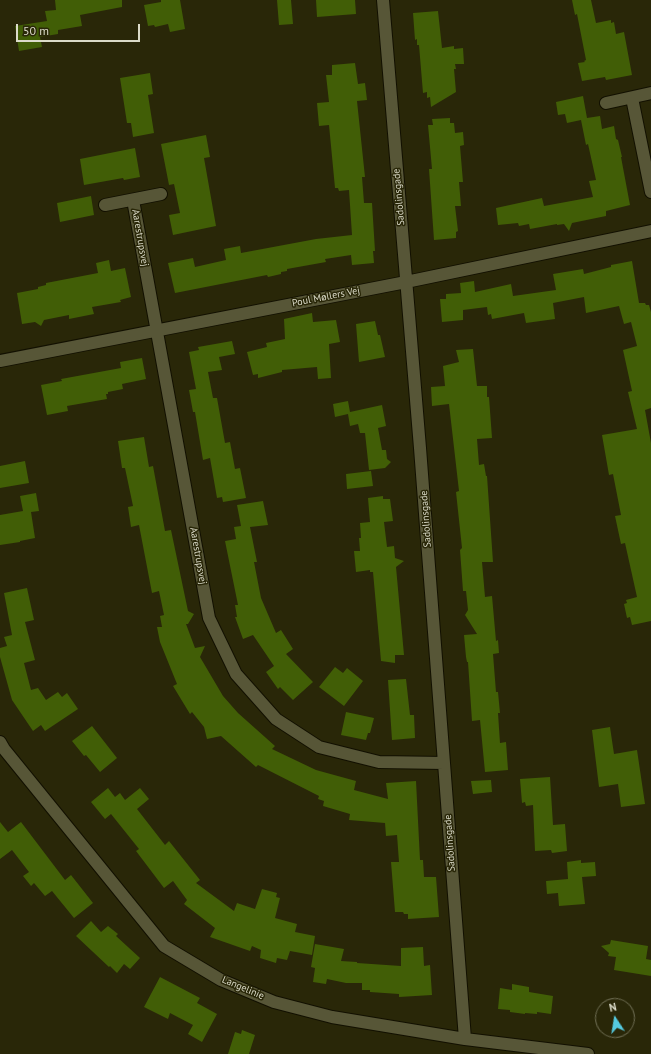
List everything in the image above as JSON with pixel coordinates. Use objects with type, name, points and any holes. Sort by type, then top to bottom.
[{"type":"street","name":"Sadolinsgade","points":[[383,0],[420,448],[464,1039]]},
{"type":"street","points":[[606,103],[651,93]]},
{"type":"street","points":[[632,98],[651,192]]},
{"type":"street","name":"Aarestrupsvej","points":[[105,205],[161,194]]},
{"type":"street","name":"Aarestrupsvej","points":[[133,200],[209,618],[236,674],[276,719],[318,747],[379,762],[444,762]]},
{"type":"street","name":"Poul Møllers Vej","points":[[0,361],[406,282],[651,231]]},
{"type":"street","name":"Langelinie","points":[[0,742],[4,749],[164,946],[221,980],[274,1002],[332,1016],[464,1039],[588,1054]]},
{"type":"building","points":[[55,0],[122,0],[122,7],[80,15],[82,26],[58,30],[58,34],[40,37],[42,47],[19,51],[15,26],[47,21],[45,11],[56,10]]},
{"type":"building","points":[[161,0],[180,0],[185,29],[170,32],[168,24],[155,27],[154,25],[148,26],[144,5],[161,2]]},
{"type":"building","points":[[277,0],[291,0],[293,24],[279,25]]},
{"type":"building","points":[[316,0],[355,0],[356,14],[317,17]]},
{"type":"building","points":[[572,0],[591,0],[596,23],[611,20],[611,23],[614,22],[616,34],[624,32],[632,75],[606,80],[605,77],[582,81],[578,63],[585,62],[584,61],[586,60],[577,14],[575,15]]},
{"type":"building","points":[[438,11],[442,48],[454,46],[454,49],[463,48],[464,64],[455,64],[456,92],[431,107],[430,97],[427,98],[427,92],[423,93],[419,45],[417,45],[417,39],[415,40],[413,13]]},
{"type":"building","points":[[355,63],[358,84],[365,83],[367,100],[357,101],[365,177],[362,177],[364,203],[372,203],[375,251],[373,251],[374,263],[352,265],[351,255],[325,259],[326,262],[287,269],[287,271],[281,272],[281,274],[268,277],[267,275],[175,293],[168,263],[193,258],[195,267],[226,260],[224,249],[240,246],[241,253],[316,239],[352,235],[349,190],[339,191],[338,188],[335,188],[329,125],[319,126],[317,103],[329,102],[326,75],[332,75],[332,65]]},
{"type":"building","points":[[150,73],[153,94],[148,95],[154,133],[133,137],[131,123],[127,123],[120,78]]},
{"type":"building","points":[[583,96],[587,118],[600,116],[602,129],[614,126],[616,139],[618,140],[622,157],[630,205],[606,211],[606,216],[572,223],[569,231],[564,224],[530,229],[529,224],[519,226],[518,223],[498,225],[496,208],[542,198],[544,206],[593,197],[589,181],[596,180],[588,144],[586,145],[581,120],[567,123],[565,114],[558,115],[556,102]]},
{"type":"building","points":[[450,118],[450,123],[454,123],[455,133],[463,132],[464,145],[460,146],[463,182],[459,182],[461,206],[455,206],[458,231],[456,232],[456,238],[434,240],[429,169],[432,169],[428,125],[433,125],[432,119]]},
{"type":"building","points":[[206,135],[210,157],[204,158],[216,226],[173,235],[169,215],[180,213],[174,184],[169,185],[161,144]]},
{"type":"building","points":[[135,148],[140,177],[124,180],[123,178],[84,185],[80,159]]},
{"type":"building","points":[[91,196],[94,215],[60,222],[57,203]]},
{"type":"building","points":[[109,260],[111,271],[125,268],[131,297],[120,300],[121,302],[92,307],[94,314],[69,319],[69,315],[44,320],[41,326],[35,322],[22,324],[17,293],[38,289],[38,287],[46,285],[46,283],[98,273],[96,263]]},
{"type":"building","points":[[632,261],[639,303],[649,305],[651,312],[651,408],[645,410],[651,443],[651,621],[632,625],[630,617],[627,618],[624,604],[627,603],[626,600],[637,597],[625,543],[621,544],[615,516],[621,515],[613,474],[609,475],[602,435],[637,429],[628,392],[632,391],[623,350],[637,346],[631,322],[624,324],[619,306],[586,313],[584,297],[553,303],[555,319],[526,323],[524,313],[492,319],[491,314],[488,315],[487,307],[463,310],[463,320],[442,322],[440,299],[446,299],[446,294],[461,293],[460,283],[474,281],[475,292],[511,284],[513,296],[556,290],[553,274],[583,269],[584,274],[611,267],[611,265]]},
{"type":"building","points":[[312,313],[313,322],[336,320],[340,342],[329,344],[331,378],[318,379],[317,367],[282,370],[282,372],[258,378],[258,374],[253,375],[247,352],[267,347],[266,343],[285,339],[284,319]]},
{"type":"building","points":[[375,321],[385,357],[359,362],[356,324]]},
{"type":"building","points":[[232,341],[235,354],[219,357],[222,370],[208,372],[213,398],[217,398],[225,443],[230,442],[235,469],[240,468],[246,498],[223,502],[222,497],[217,498],[210,458],[203,460],[195,412],[193,412],[189,390],[196,389],[189,352],[199,350],[198,347]]},
{"type":"building","points":[[473,349],[477,386],[487,386],[487,397],[489,397],[492,438],[477,439],[479,465],[484,464],[487,476],[493,562],[482,562],[485,597],[492,596],[496,641],[498,640],[499,653],[493,654],[496,692],[498,692],[500,713],[498,713],[500,743],[506,742],[508,770],[485,772],[480,720],[472,721],[468,662],[466,657],[464,635],[477,634],[465,615],[468,610],[466,591],[463,591],[460,550],[462,548],[456,492],[459,491],[449,404],[432,406],[431,387],[445,386],[443,366],[459,362],[456,350]]},
{"type":"building","points":[[142,358],[146,379],[122,384],[123,389],[108,392],[108,394],[106,394],[107,399],[67,406],[68,411],[47,415],[41,385],[62,381],[61,379],[121,368],[120,362]]},
{"type":"building","points":[[348,401],[350,412],[382,405],[386,426],[378,428],[382,450],[386,450],[387,459],[391,462],[385,468],[369,470],[365,433],[360,433],[358,424],[350,426],[348,414],[335,417],[333,404]]},
{"type":"building","points":[[144,437],[149,467],[153,466],[165,531],[171,530],[188,611],[194,614],[188,624],[186,624],[195,648],[205,646],[200,657],[223,696],[238,713],[275,746],[272,749],[316,770],[356,781],[354,790],[388,799],[386,783],[416,781],[420,860],[423,860],[424,877],[436,877],[439,917],[408,919],[408,914],[404,914],[403,912],[395,912],[391,862],[399,862],[397,835],[386,836],[385,823],[349,820],[350,814],[323,806],[324,801],[318,799],[319,796],[258,765],[256,767],[221,736],[207,739],[204,727],[192,712],[190,714],[173,686],[177,684],[160,642],[157,627],[162,627],[160,616],[164,615],[159,591],[152,593],[139,525],[131,527],[128,507],[133,506],[125,468],[122,468],[118,441]]},
{"type":"building","points":[[25,461],[29,483],[0,488],[0,466]]},
{"type":"building","points":[[371,471],[373,486],[347,489],[346,474]]},
{"type":"building","points":[[36,493],[39,511],[31,512],[35,538],[0,545],[0,515],[23,511],[20,496]]},
{"type":"building","points":[[383,496],[383,499],[390,499],[393,521],[384,522],[387,547],[394,546],[395,558],[404,561],[396,567],[404,655],[395,655],[395,663],[381,661],[373,572],[370,572],[370,570],[356,572],[354,551],[360,551],[360,523],[370,522],[368,498]]},
{"type":"building","points":[[263,501],[268,525],[250,527],[257,562],[254,562],[261,598],[276,633],[281,630],[293,649],[286,654],[313,682],[293,700],[280,687],[278,689],[266,672],[274,666],[253,635],[243,639],[235,617],[237,617],[235,605],[238,605],[225,541],[236,539],[234,527],[241,526],[237,505]]},
{"type":"building","points":[[27,588],[34,620],[25,622],[35,660],[24,663],[31,690],[38,688],[46,700],[58,692],[62,697],[67,693],[78,709],[45,731],[41,725],[33,731],[12,700],[0,657],[0,648],[7,646],[4,637],[12,635],[4,593]]},
{"type":"building","points":[[335,667],[343,673],[347,668],[363,681],[344,706],[319,687]]},
{"type":"building","points":[[406,679],[410,715],[414,715],[415,738],[392,740],[388,680]]},
{"type":"building","points":[[346,712],[374,718],[370,733],[368,733],[366,740],[341,735]]},
{"type":"building","points":[[92,726],[117,758],[100,772],[72,741]]},
{"type":"building","points":[[610,727],[614,754],[637,750],[645,804],[621,807],[618,784],[599,787],[592,730]]},
{"type":"building","points":[[550,777],[553,825],[565,824],[567,851],[552,853],[551,850],[535,851],[533,805],[526,806],[525,802],[522,803],[520,779]]},
{"type":"building","points":[[491,780],[492,792],[473,794],[471,781]]},
{"type":"building","points":[[108,788],[115,797],[120,793],[125,800],[140,788],[149,799],[137,809],[165,845],[169,841],[200,880],[196,883],[234,911],[237,903],[255,909],[262,889],[277,893],[276,897],[280,898],[275,918],[297,924],[295,932],[315,936],[312,955],[290,951],[287,960],[277,958],[276,963],[260,958],[261,950],[252,946],[250,951],[210,937],[215,928],[184,904],[187,900],[173,881],[164,888],[136,851],[139,849],[111,814],[105,819],[91,802]]},
{"type":"building","points":[[0,822],[8,832],[21,822],[65,880],[71,875],[93,903],[74,918],[52,891],[45,896],[34,883],[31,886],[23,876],[29,872],[12,850],[0,859]]},
{"type":"building","points":[[581,860],[581,863],[595,862],[596,876],[582,877],[585,904],[559,906],[558,893],[547,894],[546,881],[568,879],[567,862]]},
{"type":"building","points":[[91,921],[101,932],[108,926],[118,934],[116,936],[140,958],[130,969],[124,964],[117,973],[76,936]]},
{"type":"building","points":[[611,940],[648,946],[646,959],[651,960],[651,976],[614,970],[616,957],[608,956],[609,953],[601,946],[610,944]]},
{"type":"building","points":[[315,944],[344,949],[341,961],[401,966],[401,948],[423,947],[424,966],[430,965],[432,995],[399,997],[399,994],[362,990],[362,983],[346,983],[327,979],[326,984],[313,982],[315,968],[311,967]]},
{"type":"building","points":[[160,977],[200,998],[197,1003],[217,1014],[202,1042],[188,1034],[193,1025],[170,1013],[168,1019],[144,1007]]},
{"type":"building","points":[[512,984],[529,987],[529,992],[553,996],[551,1014],[537,1012],[537,1014],[525,1014],[510,1012],[510,1010],[498,1009],[500,988],[512,990]]},
{"type":"building","points":[[242,1030],[255,1035],[249,1054],[228,1054],[235,1032],[241,1034]]}]
